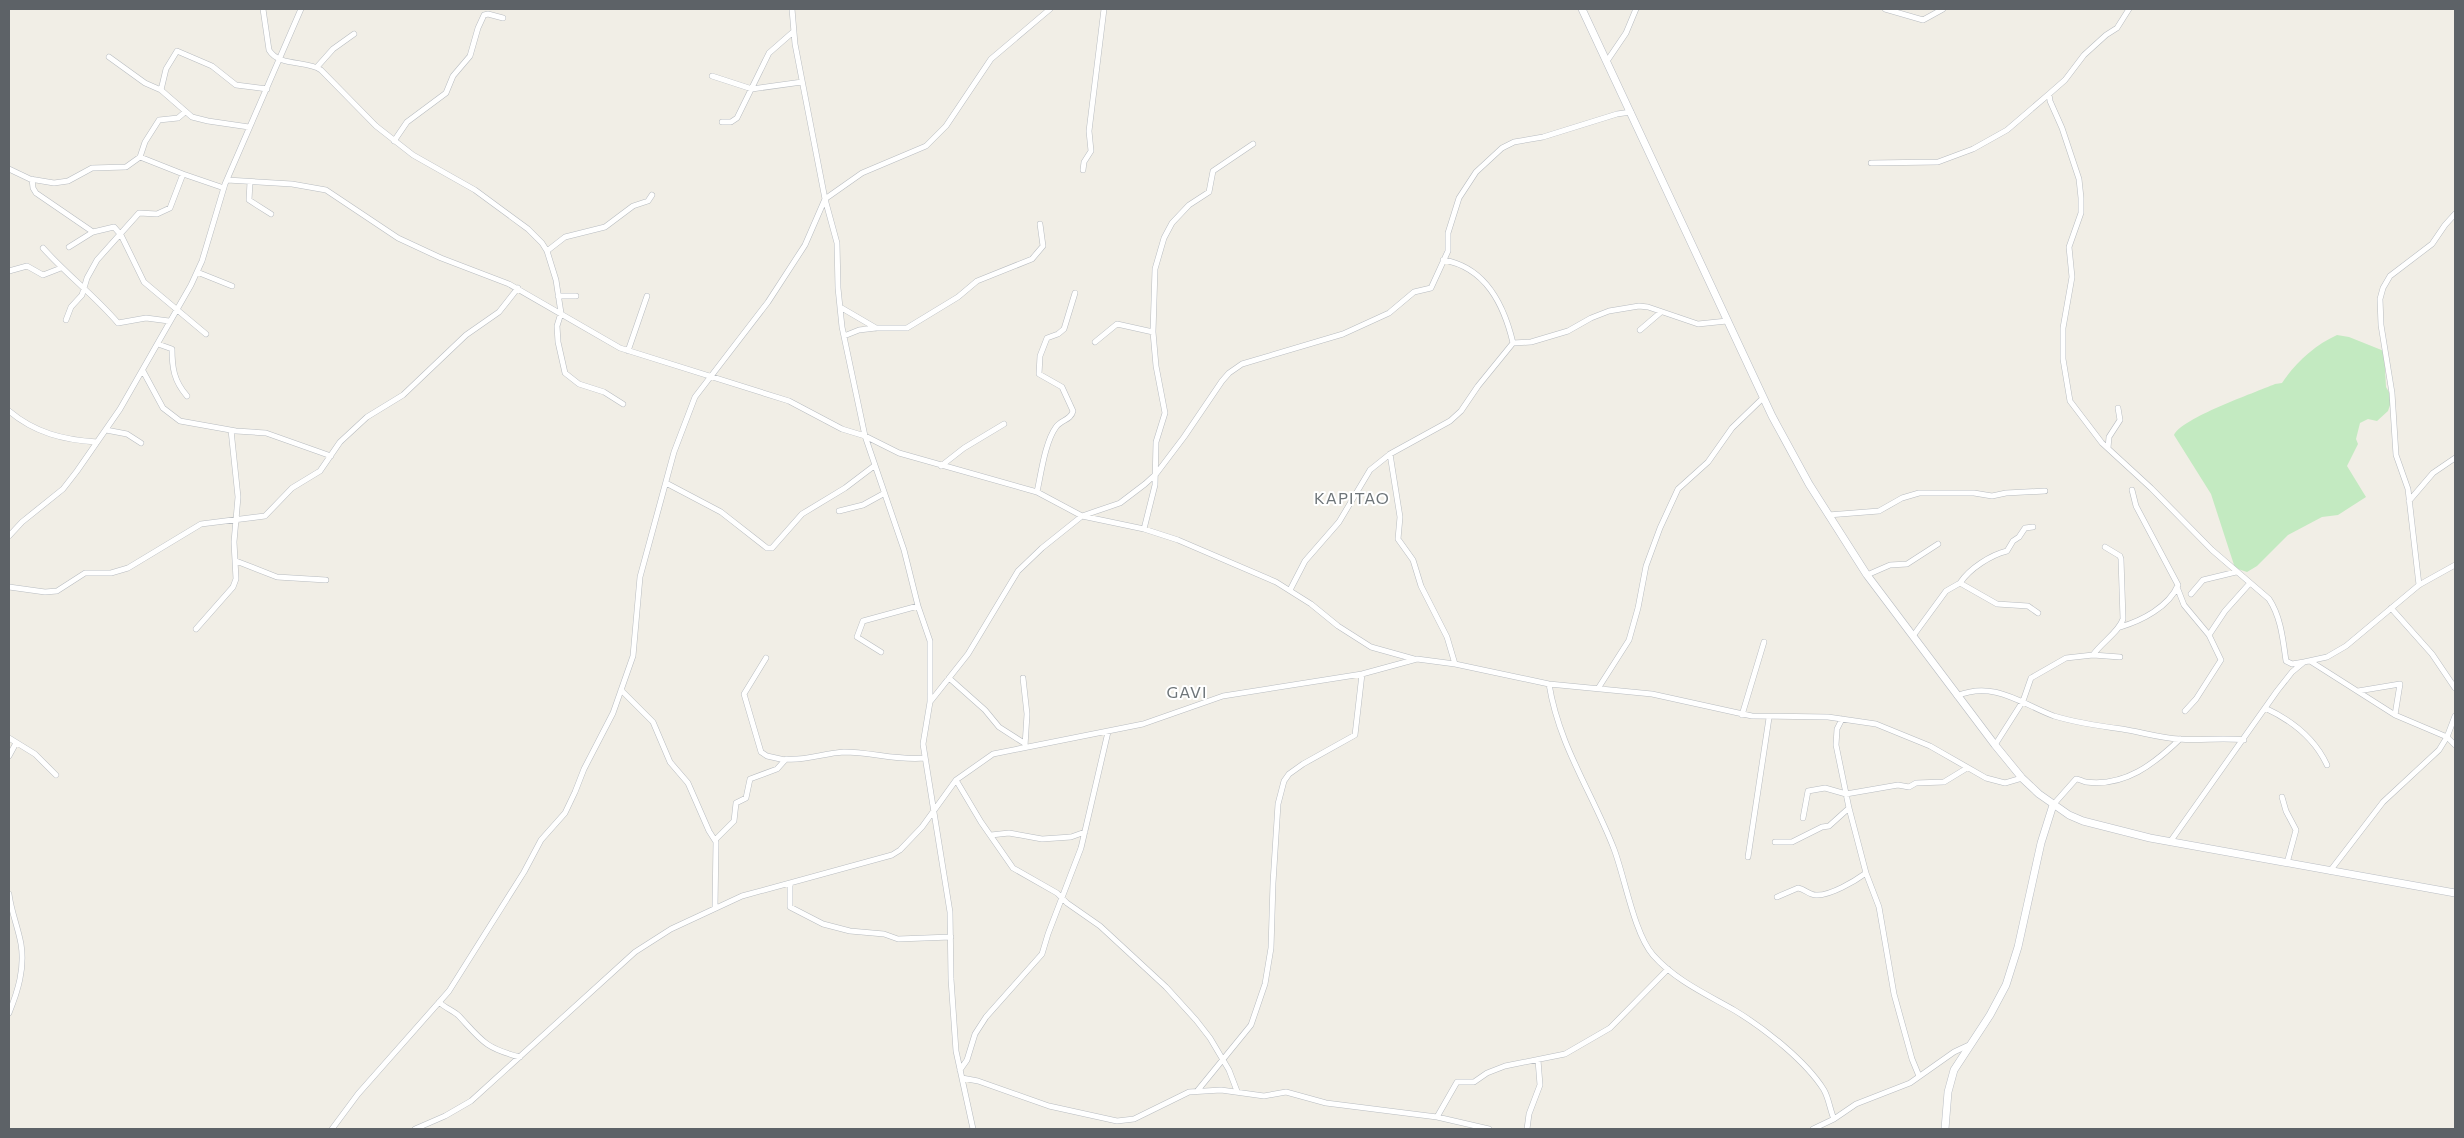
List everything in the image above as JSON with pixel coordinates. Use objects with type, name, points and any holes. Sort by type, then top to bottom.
[{"type":"main road","points":[[1582,9],[1763,398],[1828,515],[1867,574],[1957,696],[2022,778],[2053,805],[2069,815],[2102,828],[2455,893]]},
{"type":"main road","points":[[1945,1129],[1948,1092],[1954,1070],[1994,1008],[2006,985],[2018,947],[2040,843],[2053,805]]},
{"type":"street","points":[[263,9],[269,50],[281,60],[317,67],[364,115],[394,140],[434,168],[475,190],[536,236],[547,251],[556,280],[561,314],[557,326],[558,342],[565,373],[579,384],[604,392],[624,404]]},
{"type":"street","points":[[9,536],[22,522],[64,489],[106,430],[143,372],[197,272],[227,180],[249,127],[281,60],[301,9]]},
{"type":"street","points":[[792,9],[793,32],[802,82],[825,199],[837,243],[840,308],[844,336],[865,436],[883,494],[904,550],[918,606],[930,641],[930,702],[924,731],[925,758],[950,912],[952,1004],[956,1051],[974,1129]]},
{"type":"street","points":[[332,1129],[358,1094],[449,991],[524,872],[541,840],[569,806],[584,769],[613,713],[635,648],[640,577],[684,422],[695,397],[768,302],[805,244],[825,199],[862,173],[926,146],[946,126],[991,59],[1050,9]]},
{"type":"street","points":[[1083,170],[1091,146],[1089,131],[1104,9]]},
{"type":"street","points":[[1607,61],[1626,33],[1636,9]]},
{"type":"street","points":[[1884,9],[1923,20],[1942,9]]},
{"type":"street","points":[[1871,163],[1938,162],[1973,149],[2007,130],[2064,80],[2084,56],[2106,35],[2117,28],[2129,9]]},
{"type":"street","points":[[394,140],[407,122],[446,93],[453,76],[470,56],[484,15],[488,14],[503,18]]},
{"type":"street","points":[[722,122],[731,122],[737,118],[768,53],[793,32]]},
{"type":"street","points":[[317,67],[333,48],[354,34]]},
{"type":"street","points":[[161,90],[166,69],[177,51],[212,66],[236,85],[267,89]]},
{"type":"street","points":[[109,57],[145,83],[161,90],[185,112],[208,121],[249,127]]},
{"type":"street","points":[[712,76],[752,89],[802,82]]},
{"type":"street","points":[[2049,94],[2080,179],[2082,213],[2069,248],[2072,277],[2063,328],[2063,359],[2073,406],[2108,448],[2236,572],[2269,599],[2274,607],[2286,660],[2292,664],[2327,657],[2346,646],[2419,585],[2455,565]]},
{"type":"street","points":[[9,169],[32,179],[54,183],[68,181],[85,170],[126,167],[140,156],[143,146],[159,120],[178,118],[185,112]]},
{"type":"street","points":[[930,702],[968,654],[1018,571],[1042,548],[1082,516],[1120,503],[1156,474],[1184,437],[1206,402],[1229,373],[1242,364],[1343,334],[1389,313],[1414,292],[1431,288],[1448,251],[1448,233],[1459,198],[1476,172],[1502,148],[1514,142],[1543,137],[1618,114],[1631,112]]},
{"type":"street","points":[[1144,529],[1156,474],[1156,442],[1164,413],[1156,366],[1153,332],[1155,269],[1164,238],[1180,213],[1209,192],[1213,171],[1253,144]]},
{"type":"street","points":[[140,156],[224,188]]},
{"type":"street","points":[[66,320],[69,310],[80,298],[87,278],[97,260],[141,212],[157,214],[170,208],[184,174]]},
{"type":"street","points":[[32,179],[32,188],[36,193],[93,232]]},
{"type":"street","points":[[227,180],[302,185],[326,190],[381,228],[416,247],[518,288],[628,351],[789,401],[842,429],[865,436],[899,453],[1038,492],[1082,516],[1144,529],[1210,554],[1290,590],[1355,638],[1371,647],[1417,659],[1455,664],[1549,684],[1600,687],[1652,694],[1742,715],[1769,718],[1842,719],[1876,724],[1914,738],[1986,778],[2005,783],[2022,778]]},
{"type":"street","points":[[250,182],[249,200],[271,214]]},
{"type":"street","points":[[547,251],[565,237],[605,227],[633,206],[648,201],[652,195]]},
{"type":"street","points":[[2419,585],[2407,484],[2396,455],[2391,386],[2381,325],[2380,299],[2382,288],[2390,276],[2432,244],[2455,214]]},
{"type":"street","points":[[844,336],[859,330],[906,328],[958,297],[977,281],[1032,259],[1043,246],[1040,224]]},
{"type":"street","points":[[69,247],[93,232],[114,227],[121,235],[144,282],[206,334]]},
{"type":"street","points":[[43,248],[118,323],[146,318],[169,322]]},
{"type":"street","points":[[1448,251],[1455,262],[1490,286],[1507,321],[1513,344]]},
{"type":"street","points":[[1443,260],[1455,262]]},
{"type":"street","points":[[9,271],[27,266],[43,275],[61,268]]},
{"type":"street","points":[[197,272],[232,286]]},
{"type":"street","points":[[9,587],[45,592],[56,591],[85,573],[111,573],[128,568],[201,524],[265,516],[270,513],[292,488],[320,472],[340,442],[367,417],[403,395],[466,335],[499,312],[518,288]]},
{"type":"street","points":[[1038,492],[1045,456],[1056,426],[1072,415],[1073,411],[1062,388],[1040,374],[1040,356],[1048,338],[1064,329],[1075,293]]},
{"type":"street","points":[[558,296],[576,296]]},
{"type":"street","points":[[628,351],[647,296]]},
{"type":"street","points":[[1290,590],[1309,555],[1339,522],[1370,470],[1390,454],[1450,421],[1461,411],[1478,386],[1513,344],[1531,342],[1568,331],[1591,318],[1639,306],[1698,324],[1727,321]]},
{"type":"street","points":[[840,308],[876,328]]},
{"type":"street","points":[[1640,330],[1661,312]]},
{"type":"street","points":[[1095,342],[1117,324],[1153,332]]},
{"type":"street","points":[[158,344],[172,349],[173,372],[180,387],[187,396]]},
{"type":"street","points":[[143,372],[163,408],[180,421],[231,430],[266,433],[331,456]]},
{"type":"street","points":[[1600,687],[1629,640],[1638,608],[1646,566],[1660,528],[1678,489],[1708,462],[1732,428],[1763,398]]},
{"type":"street","points":[[2108,448],[2109,437],[2120,420],[2118,408]]},
{"type":"street","points":[[9,411],[25,423],[58,438],[97,442]]},
{"type":"street","points":[[941,466],[964,448],[1004,424]]},
{"type":"street","points":[[106,430],[127,434],[141,443]]},
{"type":"street","points":[[196,629],[233,587],[236,579],[234,548],[238,497],[231,430]]},
{"type":"street","points":[[1390,454],[1400,516],[1398,539],[1413,560],[1419,580],[1447,637],[1455,664]]},
{"type":"street","points":[[2409,501],[2433,473],[2455,458]]},
{"type":"street","points":[[666,482],[721,512],[767,548],[772,548],[802,514],[845,488],[874,466]]},
{"type":"street","points":[[2132,490],[2136,506],[2177,582],[2184,605],[2209,635],[2220,658],[2220,663],[2196,699],[2185,711]]},
{"type":"street","points":[[1828,515],[1879,511],[1902,498],[1919,493],[1974,493],[1992,496],[2006,492],[2045,491]]},
{"type":"street","points":[[839,511],[863,505],[883,494]]},
{"type":"street","points":[[1913,636],[1946,591],[1960,583],[1974,569],[1998,553],[2007,551],[2025,528],[2033,527]]},
{"type":"street","points":[[1867,574],[1890,565],[1907,564],[1938,544]]},
{"type":"street","points":[[2105,547],[2121,559],[2124,610],[2120,627]]},
{"type":"street","points":[[236,561],[277,577],[326,580]]},
{"type":"street","points":[[2191,594],[2203,580],[2236,572]]},
{"type":"street","points":[[2209,635],[2225,611],[2250,582]]},
{"type":"street","points":[[1960,583],[1997,604],[2028,606],[2038,613]]},
{"type":"street","points":[[2093,655],[2106,638],[2120,627],[2132,624],[2155,610],[2177,587]]},
{"type":"street","points":[[881,652],[857,637],[863,621],[918,606]]},
{"type":"street","points":[[2391,608],[2432,654],[2455,688]]},
{"type":"street","points":[[1742,715],[1764,642]]},
{"type":"street","points":[[1995,745],[2023,701],[2031,678],[2062,659],[2093,655],[2120,657]]},
{"type":"street","points":[[766,658],[744,694],[761,752],[767,756],[785,760],[843,752],[925,758]]},
{"type":"street","points":[[415,1129],[445,1116],[471,1101],[635,952],[671,929],[742,896],[892,855],[907,844],[956,780],[993,754],[1024,745],[1108,732],[1162,720],[1223,696],[1362,674],[1417,659]]},
{"type":"street","points":[[2307,662],[2395,715],[2447,737],[2455,745]]},
{"type":"street","points":[[2170,842],[2244,740],[2283,682],[2307,662]]},
{"type":"street","points":[[1198,1090],[1253,1020],[1268,974],[1271,948],[1275,837],[1282,787],[1288,774],[1355,735],[1362,674]]},
{"type":"street","points":[[948,678],[985,710],[999,727],[1024,745]]},
{"type":"street","points":[[1023,678],[1027,714],[1024,745]]},
{"type":"street","points":[[1549,684],[1553,708],[1566,749],[1601,817],[1644,942],[1653,955],[1690,986],[1754,1023],[1795,1058],[1825,1092],[1834,1119]]},
{"type":"street","points":[[2358,691],[2400,684],[2395,715]]},
{"type":"street","points":[[622,690],[653,722],[670,762],[688,783],[714,840],[717,850],[715,907]]},
{"type":"street","points":[[1957,696],[1968,691],[1985,690],[2023,701],[2053,715],[2074,721],[2180,739],[2219,737],[2244,740]]},
{"type":"street","points":[[2265,708],[2292,721],[2320,752],[2327,765]]},
{"type":"street","points":[[2330,871],[2383,802],[2436,754],[2447,737],[2455,716]]},
{"type":"street","points":[[1748,857],[1769,718]]},
{"type":"street","points":[[1842,719],[1837,728],[1836,744],[1849,808],[1866,873],[1879,907],[1894,994],[1912,1059],[1919,1076]]},
{"type":"street","points":[[960,1070],[967,1060],[975,1035],[984,1019],[1041,955],[1076,865],[1108,732]]},
{"type":"street","points":[[9,738],[39,758],[56,775]]},
{"type":"street","points":[[2053,805],[2076,779],[2088,782],[2132,776],[2161,757],[2180,739]]},
{"type":"street","points":[[9,756],[16,742]]},
{"type":"street","points":[[714,840],[728,830],[734,820],[736,802],[747,797],[750,779],[777,769],[785,760]]},
{"type":"street","points":[[1803,818],[1808,791],[1825,788],[1846,794],[1898,785],[1909,787],[1916,783],[1944,782],[1967,768]]},
{"type":"street","points":[[956,780],[1013,868],[1062,898],[1100,926],[1166,987],[1204,1028],[1232,1075],[1236,1091]]},
{"type":"street","points":[[2282,796],[2286,811],[2296,830],[2287,863]]},
{"type":"street","points":[[1775,842],[1792,842],[1822,827],[1829,826],[1849,808]]},
{"type":"street","points":[[991,835],[1009,833],[1042,839],[1070,837],[1085,832]]},
{"type":"street","points":[[1777,897],[1798,888],[1814,895],[1827,893],[1849,884],[1866,873]]},
{"type":"street","points":[[790,884],[791,907],[835,928],[869,934],[884,934],[898,939],[952,937]]},
{"type":"street","points":[[9,894],[21,945],[20,981],[9,1013]]},
{"type":"street","points":[[1437,1117],[1457,1082],[1474,1082],[1487,1073],[1505,1066],[1564,1054],[1601,1034],[1622,1017],[1668,969]]},
{"type":"street","points":[[440,1002],[458,1015],[466,1026],[487,1045],[496,1051],[520,1057]]},
{"type":"street","points":[[1813,1129],[1834,1119],[1856,1104],[1900,1088],[1954,1052],[1970,1045]]},
{"type":"street","points":[[1527,1129],[1529,1114],[1540,1085],[1538,1060]]},
{"type":"street","points":[[962,1078],[978,1081],[1049,1106],[1117,1121],[1134,1119],[1184,1094],[1198,1090],[1236,1091],[1264,1096],[1286,1092],[1326,1103],[1437,1117],[1489,1129]]},
{"type":"green space","points":[[2337,335],[2349,337],[2384,351],[2386,387],[2390,394],[2391,402],[2388,411],[2377,421],[2368,419],[2360,423],[2356,439],[2358,444],[2347,466],[2366,497],[2338,515],[2322,517],[2288,535],[2257,566],[2247,572],[2235,568],[2211,494],[2174,435],[2190,421],[2204,414],[2275,384],[2282,383],[2306,355]]},
{"type":"district","name":"KAPITAO","points":[[1352,498]]},
{"type":"district","name":"GAVI","points":[[1187,692]]}]
